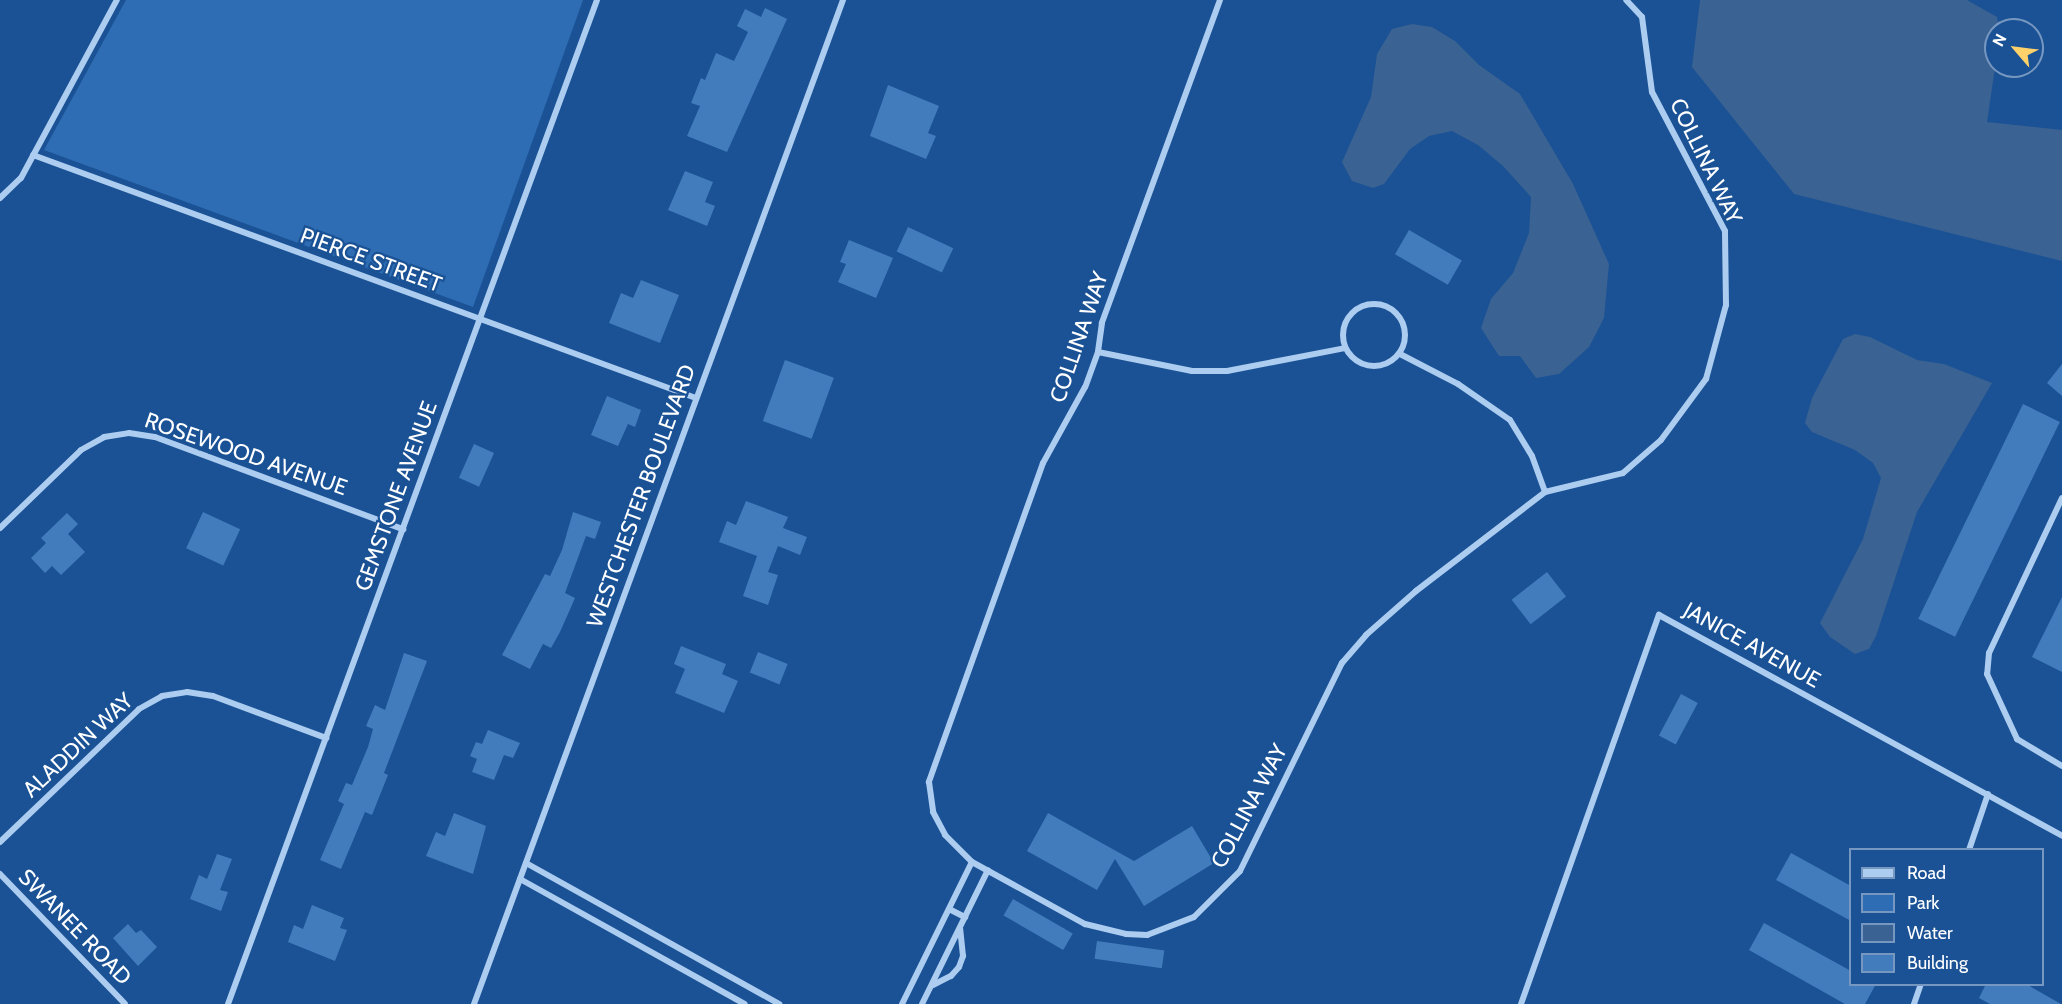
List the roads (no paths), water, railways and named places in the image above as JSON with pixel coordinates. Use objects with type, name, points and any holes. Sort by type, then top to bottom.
[{"type":"street","points":[[0,198],[21,178],[117,0]]},
{"type":"street","name":"GEMSTONE AVENUE","points":[[228,1004],[597,0]]},
{"type":"street","name":"WESTCHESTER BOULEVARD","points":[[474,1004],[843,0]]},
{"type":"street","name":"COLLINA WAY","points":[[1220,0],[1102,322],[1098,352],[1078,404],[1043,463],[931,770],[929,795],[933,812],[945,835],[972,862],[1085,924],[1107,931],[1147,935],[1194,917],[1239,871],[1353,649],[1416,591],[1545,492],[1623,473],[1661,440],[1706,379],[1726,305],[1725,231],[1652,92],[1642,17],[1626,0]]},
{"type":"street","name":"PIERCE STREET","points":[[33,155],[696,398]]},
{"type":"street","points":[[1374,303],[1391,308],[1403,322],[1405,340],[1400,354],[1391,362],[1374,367],[1357,362],[1345,348],[1343,330],[1350,314],[1374,303]]},
{"type":"street","points":[[1098,352],[1192,371],[1227,371],[1345,348]]},
{"type":"street","points":[[1400,354],[1458,384],[1510,420],[1532,456],[1545,492]]},
{"type":"street","name":"ROSEWOOD AVENUE","points":[[0,528],[81,450],[104,437],[129,433],[155,437],[403,528]]},
{"type":"street","points":[[2062,498],[1989,654],[1987,674],[2017,739],[2062,766]]},
{"type":"street","name":"JANICE AVENUE","points":[[1521,1004],[1659,615],[2062,836]]},
{"type":"street","name":"ALADDIN WAY","points":[[0,842],[139,709],[162,696],[187,692],[213,696],[326,738]]},
{"type":"street","points":[[1969,848],[1988,794]]},
{"type":"street","points":[[903,1004],[951,910],[972,862]]},
{"type":"street","points":[[526,863],[779,1004]]},
{"type":"street","points":[[922,1004],[988,870]]},
{"type":"street","name":"SWANEE ROAD","points":[[0,874],[124,1004]]},
{"type":"street","points":[[520,879],[745,1004]]},
{"type":"street","points":[[951,910],[965,917]]},
{"type":"street","points":[[932,985],[951,976],[959,967],[963,956],[960,929]]},
{"type":"street","points":[[1914,1004],[1920,986]]},
{"type":"water","points":[[1700,0],[1967,0],[1997,17],[1984,18],[1984,78],[1993,78],[1987,122],[2062,130],[2062,261],[1794,194],[1692,67]]},
{"type":"water","points":[[1412,24],[1432,27],[1455,41],[1479,65],[1520,94],[1573,184],[1609,264],[1604,318],[1589,347],[1559,374],[1536,378],[1520,356],[1499,356],[1481,328],[1491,299],[1513,273],[1529,233],[1531,197],[1503,166],[1478,145],[1452,131],[1429,136],[1410,149],[1384,184],[1373,188],[1352,181],[1342,162],[1371,97],[1377,54],[1392,29]]},
{"type":"water","points":[[1855,334],[1870,337],[1917,360],[1944,364],[1992,383],[1917,512],[1876,636],[1869,649],[1855,654],[1830,637],[1820,623],[1863,539],[1881,478],[1873,463],[1855,450],[1812,432],[1805,423],[1812,398],[1843,339]]}]
